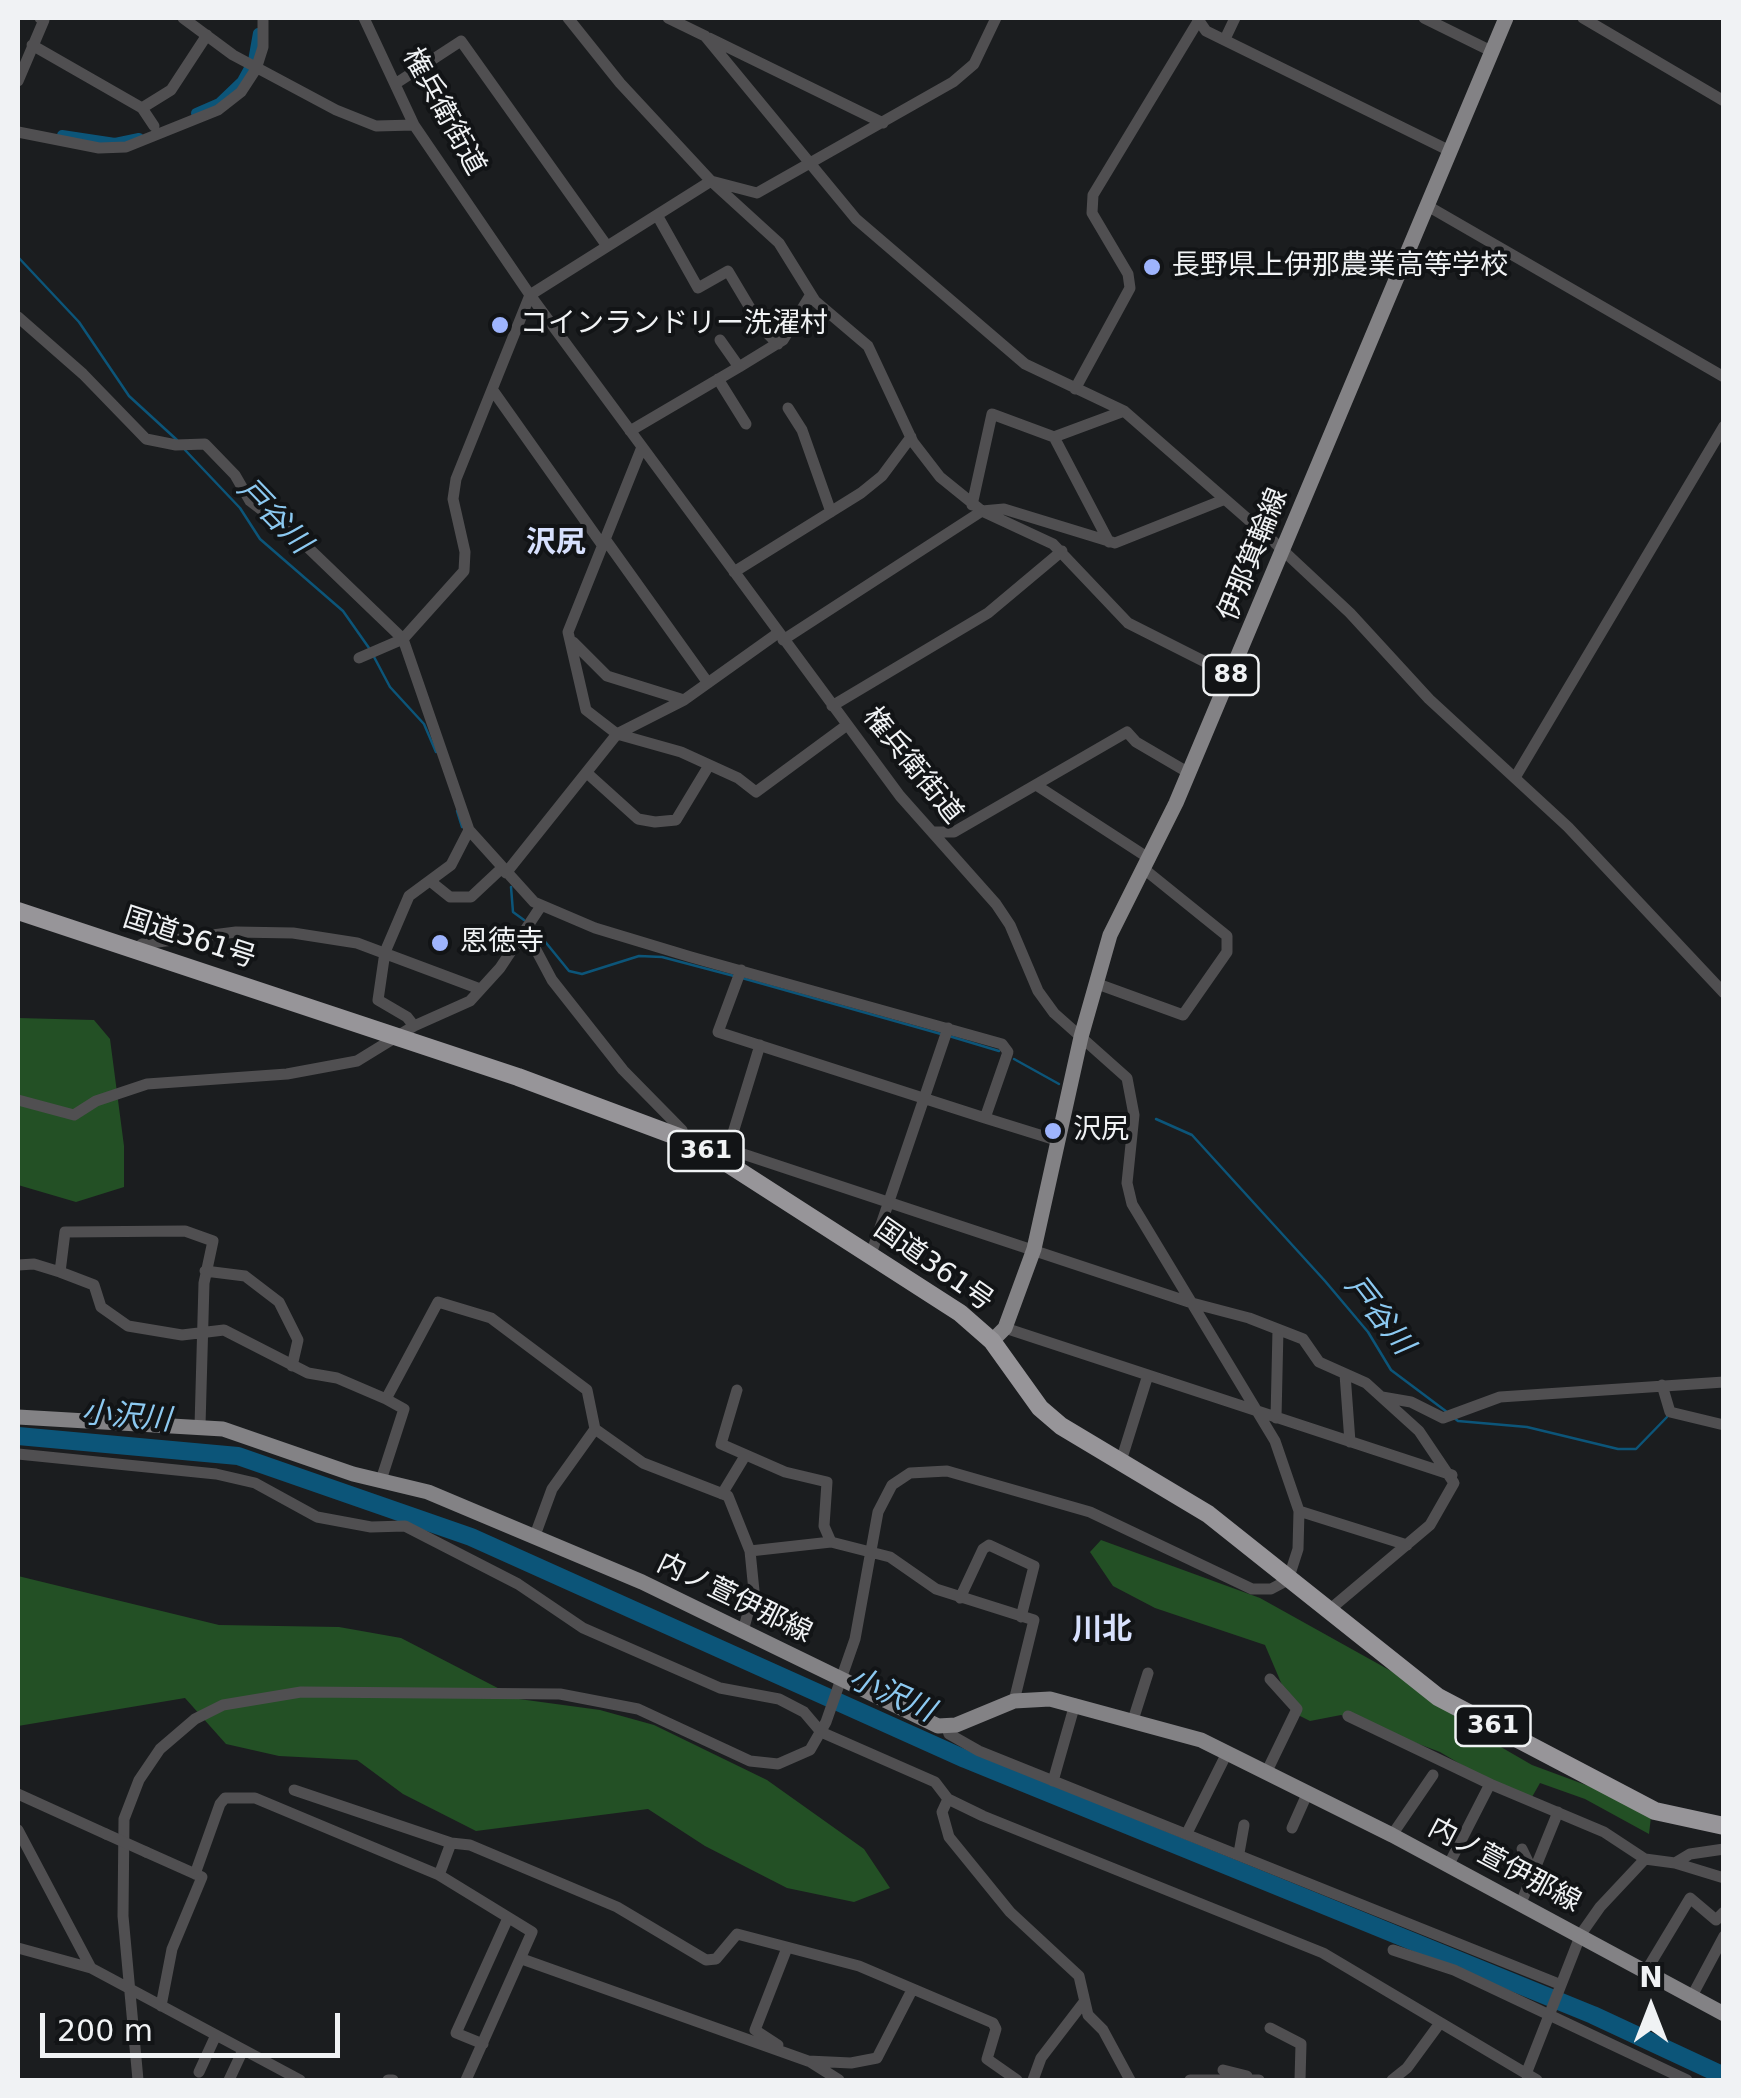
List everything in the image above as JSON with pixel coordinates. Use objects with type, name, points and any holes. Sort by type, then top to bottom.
[{"type":"highway","name":"国道361号","points":[[18,910],[396,1036],[724,1154],[960,1313],[998,1334],[1040,1408],[1061,1426],[1208,1514],[1438,1697],[1655,1811],[1724,1826]]},
{"type":"main road","name":"伊那箕輪線","points":[[998,1334],[1034,1248],[1081,1037],[1110,935],[1189,773],[1506,18]]},
{"type":"main road","name":"内ノ萱伊那線","points":[[18,1417],[200,1426],[246,1435],[428,1492],[642,1582],[842,1683],[947,1728],[1014,1701],[1076,1704],[1201,1740],[1392,1834],[1724,2014]]},
{"type":"street","points":[[18,81],[44,20],[40,18]]},
{"type":"street","points":[[184,18],[256,69],[376,126],[414,124]]},
{"type":"street","points":[[18,132],[98,148],[140,144],[218,110],[241,92],[256,69],[263,47],[263,18]]},
{"type":"street","name":"権兵衛街道","points":[[364,18],[414,124],[530,295],[846,725],[996,904],[1010,926],[1038,991],[1127,1078],[1134,1115],[1127,1183],[1132,1204],[1286,1467],[1299,1511],[1298,1549],[1288,1580]]},
{"type":"street","points":[[568,18],[620,83],[711,181],[779,243],[810,296],[868,346],[910,437],[940,477],[977,508],[1062,551],[1128,624],[1230,675]]},
{"type":"street","points":[[668,18],[883,123]]},
{"type":"street","points":[[369,655],[403,639],[464,571],[454,488],[530,295],[711,181],[757,194],[883,123],[963,75],[974,64],[996,18]]},
{"type":"street","points":[[1225,38],[1235,18]]},
{"type":"street","points":[[1424,18],[1490,52]]},
{"type":"street","points":[[1583,18],[1724,101]]},
{"type":"street","points":[[1074,389],[1130,288],[1128,274],[1092,213],[1093,195],[1198,19],[1206,30],[1448,150]]},
{"type":"street","points":[[142,108],[171,90],[206,35]]},
{"type":"street","points":[[705,36],[856,219],[1011,352],[1074,389],[1124,411],[1283,551],[1350,613],[1430,699],[1516,776],[1724,993]]},
{"type":"street","points":[[395,84],[462,41],[607,246]]},
{"type":"street","points":[[32,45],[142,108],[154,126]]},
{"type":"street","points":[[1426,206],[1724,376]]},
{"type":"street","points":[[657,214],[698,288],[728,272],[762,328],[778,344]]},
{"type":"street","points":[[630,430],[778,344],[810,296]]},
{"type":"street","points":[[18,317],[83,374],[146,439],[181,445],[206,444],[235,475],[250,501],[297,537],[403,639],[470,830],[504,871],[541,906],[595,928],[739,974],[1002,1044],[1008,1052],[984,1118]]},
{"type":"street","points":[[720,340],[739,366]]},
{"type":"street","points":[[718,379],[746,424]]},
{"type":"street","points":[[494,392],[708,683]]},
{"type":"street","points":[[788,408],[802,430],[831,512]]},
{"type":"street","points":[[977,508],[992,414],[1054,437],[1124,411]]},
{"type":"street","points":[[1516,776],[1724,426]]},
{"type":"street","points":[[734,572],[882,476],[910,437]]},
{"type":"street","points":[[1054,437],[1109,542]]},
{"type":"street","points":[[642,447],[568,632],[586,710],[617,734],[681,752],[756,792],[846,725]]},
{"type":"street","points":[[430,881],[450,897],[471,897],[504,871],[617,734],[684,700],[977,508],[1004,509],[1109,542],[1223,500]]},
{"type":"street","points":[[832,706],[988,613],[1062,551]]},
{"type":"street","points":[[570,640],[607,676],[684,700]]},
{"type":"street","points":[[932,832],[954,832],[1127,732],[1136,742],[1189,773]]},
{"type":"street","points":[[587,773],[638,819],[655,822],[676,820],[708,766]]},
{"type":"street","points":[[1036,785],[1147,864],[1227,936],[1227,952],[1183,1014],[1095,983]]},
{"type":"street","points":[[414,1026],[408,1016],[378,1000],[385,952],[409,896],[456,859],[470,830]]},
{"type":"street","points":[[18,1100],[74,1115],[96,1101],[147,1084],[286,1074],[356,1061],[414,1026],[470,1002],[541,906]]},
{"type":"street","points":[[529,927],[552,980],[623,1070],[682,1130],[684,1139]]},
{"type":"street","points":[[135,950],[142,944],[236,932],[331,938],[385,952],[480,989]]},
{"type":"street","points":[[739,974],[718,1032],[1059,1142]]},
{"type":"street","points":[[871,1254],[946,1032]]},
{"type":"street","points":[[760,1046],[724,1154],[1034,1248],[1303,1339],[1320,1362],[1366,1383],[1382,1396],[1419,1431],[1453,1476]]},
{"type":"street","points":[[60,1272],[65,1232],[177,1230],[213,1241],[205,1271],[200,1426]]},
{"type":"street","points":[[18,1265],[34,1264],[94,1284],[100,1307],[128,1326],[172,1334],[224,1330],[292,1366],[338,1378],[404,1409],[381,1480]]},
{"type":"street","points":[[205,1271],[245,1276],[279,1302],[298,1340],[292,1366]]},
{"type":"street","points":[[386,1400],[438,1302],[491,1318],[584,1385],[594,1429],[643,1463],[731,1501],[750,1551],[754,1591],[743,1631]]},
{"type":"street","points":[[1276,1418],[1278,1329]]},
{"type":"street","points":[[998,1334],[1453,1476]]},
{"type":"street","points":[[1345,1374],[1350,1442]]},
{"type":"street","points":[[1121,1460],[1147,1378]]},
{"type":"street","points":[[1382,1396],[1451,1416],[1500,1397],[1724,1382]]},
{"type":"street","points":[[1662,1385],[1670,1412],[1724,1425]]},
{"type":"street","points":[[737,1390],[720,1438],[725,1448],[828,1482],[824,1526],[831,1542]]},
{"type":"street","points":[[534,1538],[552,1489],[594,1429]]},
{"type":"street","points":[[18,1454],[216,1474],[255,1483],[317,1517],[371,1527],[405,1526],[518,1584],[583,1628],[720,1688],[780,1699],[823,1727],[936,1782],[948,1799],[1108,1870],[1323,1954],[1531,2077],[1558,1986],[1580,1934],[1645,1859]]},
{"type":"street","points":[[722,1494],[745,1456]]},
{"type":"street","points":[[138,2080],[120,1856],[128,1807],[148,1766],[173,1734],[223,1705],[301,1692],[560,1694],[638,1709],[750,1761],[778,1764],[810,1750],[842,1683],[878,1512],[892,1485],[910,1473],[932,1470],[1090,1512],[1252,1589],[1270,1588],[1288,1580]]},
{"type":"street","points":[[1328,1611],[1438,1514],[1453,1476]]},
{"type":"street","points":[[1299,1511],[1406,1545]]},
{"type":"street","points":[[750,1551],[831,1542],[890,1557],[920,1581],[960,1598],[1034,1620],[1014,1701]]},
{"type":"street","points":[[960,1598],[983,1549],[989,1545],[1034,1566],[1021,1617]]},
{"type":"street","points":[[1133,1720],[1148,1673]]},
{"type":"street","points":[[1266,1773],[1297,1710],[1270,1679]]},
{"type":"street","points":[[1053,1780],[1076,1704]]},
{"type":"street","points":[[1348,1716],[1490,1784],[1604,1832],[1645,1859],[1675,1863],[1724,1878]]},
{"type":"street","points":[[947,1728],[949,1734],[979,1751],[1239,1853],[1558,1986]]},
{"type":"street","points":[[1187,1832],[1226,1754]]},
{"type":"street","points":[[1392,1834],[1433,1775]]},
{"type":"street","points":[[1448,1866],[1490,1784]]},
{"type":"street","points":[[294,1790],[451,1843],[470,1845],[617,1907],[706,1960],[716,1960],[737,1934],[859,1966],[992,2023],[996,2029],[988,2059],[1017,2080]]},
{"type":"street","points":[[1292,1828],[1308,1792]]},
{"type":"street","points":[[18,1794],[202,1877],[172,1949],[162,2006]]},
{"type":"street","points":[[196,1874],[220,1804],[225,1798],[254,1798],[438,1875],[532,1932],[466,2080]]},
{"type":"street","points":[[948,1799],[942,1812],[949,1838],[1010,1912],[1079,1976],[1084,2002],[1130,2080]]},
{"type":"street","points":[[1521,1903],[1558,1812]]},
{"type":"street","points":[[1239,1853],[1244,1825]]},
{"type":"street","points":[[18,1830],[91,1968]]},
{"type":"street","points":[[438,1875],[451,1843]]},
{"type":"street","points":[[1522,1849],[1533,1872]]},
{"type":"street","points":[[1675,1863],[1690,1854],[1724,1849]]},
{"type":"street","points":[[1646,1970],[1690,1898],[1722,1925],[1692,1996]]},
{"type":"street","points":[[483,2044],[456,2033],[508,1918]]},
{"type":"street","points":[[18,1948],[91,1968],[300,2080]]},
{"type":"street","points":[[779,2050],[755,2030],[788,1948]]},
{"type":"street","points":[[1393,1950],[1454,1970],[1687,2080]]},
{"type":"street","points":[[522,1959],[808,2060],[839,2080]]},
{"type":"street","points":[[808,2060],[851,2063],[877,2058],[912,1990]]},
{"type":"street","points":[[1033,2080],[1042,2058],[1084,2002]]},
{"type":"street","points":[[1392,2080],[1408,2068],[1440,2023]]},
{"type":"street","points":[[1270,2028],[1301,2044],[1300,2080]]},
{"type":"street","points":[[200,2072],[216,2036]]},
{"type":"street","points":[[228,2080],[242,2050]]},
{"type":"street","points":[[1223,2070],[1258,2080]]},
{"type":"street","points":[[1190,2080],[1258,2080]]},
{"type":"green space","points":[[18,1018],[94,1020],[110,1039],[124,1146],[124,1187],[76,1202],[18,1185]]},
{"type":"green space","points":[[1101,1540],[1260,1598],[1409,1681],[1475,1732],[1532,1765],[1621,1798],[1651,1817],[1649,1834],[1585,1799],[1540,1783],[1532,1797],[1514,1796],[1440,1752],[1341,1715],[1310,1721],[1294,1713],[1265,1645],[1155,1608],[1113,1586],[1090,1552]]},
{"type":"green space","points":[[18,1576],[219,1625],[339,1627],[401,1638],[519,1699],[600,1710],[654,1725],[767,1780],[864,1849],[890,1888],[854,1902],[787,1888],[705,1846],[648,1809],[476,1831],[403,1794],[357,1760],[279,1756],[226,1744],[185,1698],[18,1726]]},
{"type":"waterway","points":[[196,113],[219,103],[242,81],[253,61],[258,33]]},
{"type":"waterway","points":[[62,135],[115,143],[139,138]]},
{"type":"waterway","name":"戸谷川","points":[[18,257],[79,322],[129,396],[177,440]]},
{"type":"waterway","name":"戸谷川","points":[[185,450],[240,508],[260,539],[343,611],[369,648]]},
{"type":"waterway","name":"戸谷川","points":[[373,655],[390,687],[424,724],[436,752]]},
{"type":"waterway","name":"戸谷川","points":[[457,811],[462,827]]},
{"type":"waterway","name":"戸谷川","points":[[511,887],[513,912],[524,920]]},
{"type":"waterway","name":"戸谷川","points":[[534,928],[569,971],[582,974],[639,956],[662,957],[734,976]]},
{"type":"waterway","name":"戸谷川","points":[[742,978],[941,1034]]},
{"type":"waterway","name":"戸谷川","points":[[949,1036],[999,1051]]},
{"type":"waterway","name":"戸谷川","points":[[1014,1059],[1059,1084]]},
{"type":"waterway","name":"戸谷川","points":[[1156,1119],[1192,1135],[1325,1281],[1368,1332],[1391,1370],[1447,1412]]},
{"type":"waterway","name":"戸谷川","points":[[1453,1417],[1458,1421],[1527,1427],[1618,1449],[1636,1449],[1667,1417]]},
{"type":"waterway","name":"小沢川","points":[[18,1436],[238,1456],[471,1537],[965,1759],[1593,2015],[1724,2076]]},
{"type":"place","name":"長野県上伊那農業高等学校","points":[[1152,267]]},
{"type":"place","name":"コインランドリー洗濯村","points":[[500,325]]},
{"type":"place","name":"恩徳寺","points":[[440,943]]},
{"type":"place","name":"沢尻","points":[[1053,1131]]},
{"type":"district","name":"沢尻","points":[[556,544]]},
{"type":"district","name":"川北","points":[[1102,1631]]}]
